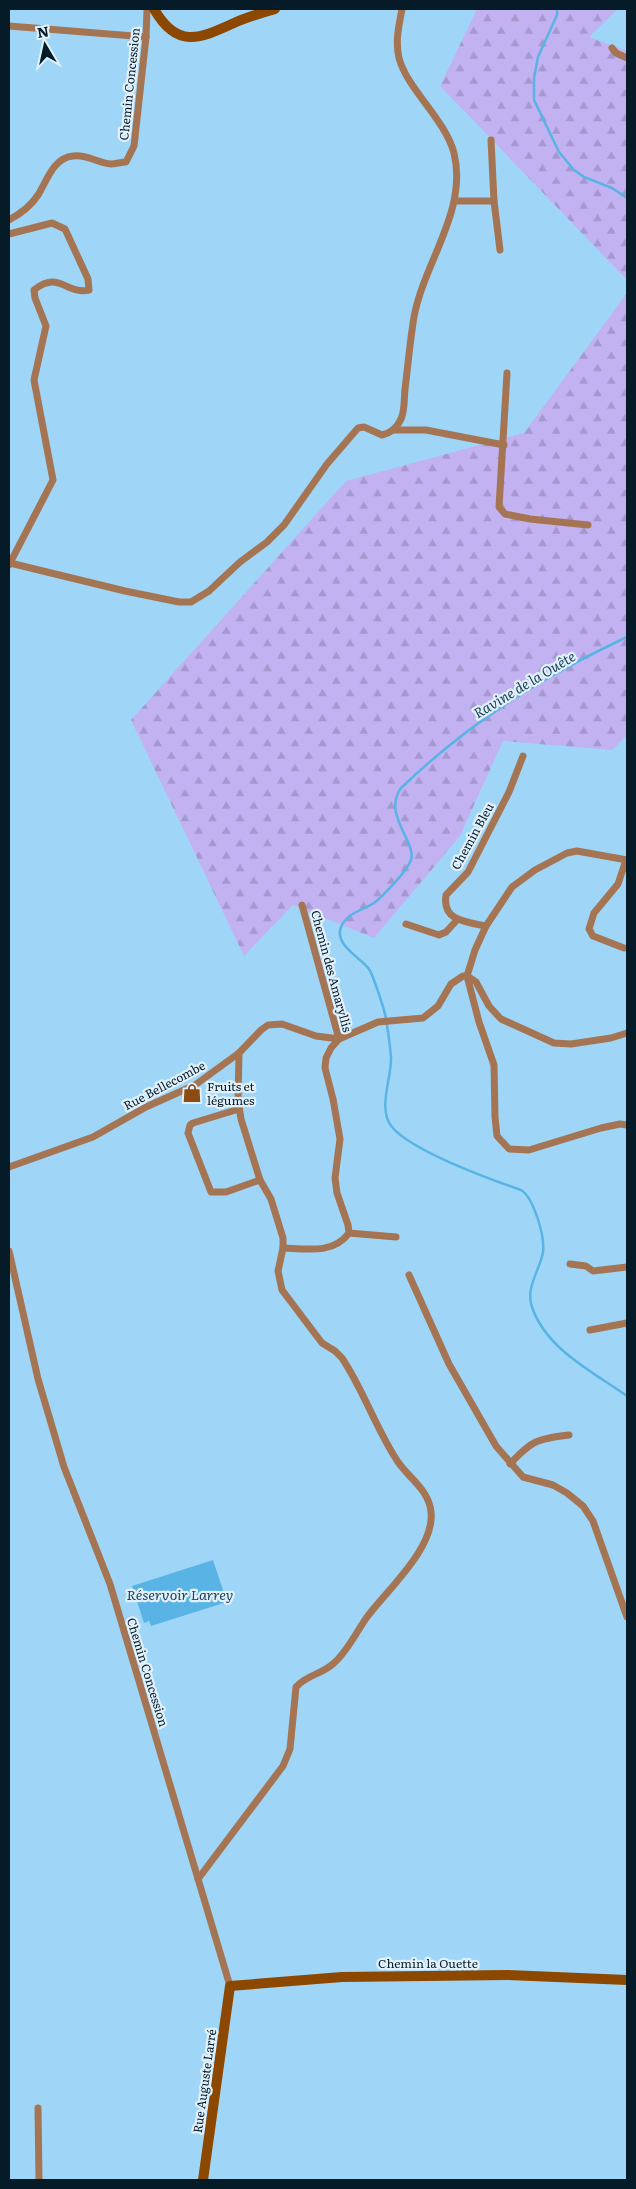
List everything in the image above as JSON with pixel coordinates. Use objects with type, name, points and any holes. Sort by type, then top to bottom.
[{"type":"street","name":"Chemin Concession","points":[[9,220],[22,213],[38,195],[49,174],[58,164],[72,156],[86,156],[110,164],[126,162],[134,146],[146,37],[147,9]]},
{"type":"street","points":[[154,9],[166,26],[176,33],[198,38],[275,9]]},
{"type":"street","points":[[393,430],[402,418],[411,332],[418,297],[455,202],[456,175],[454,152],[441,126],[404,71],[399,58],[397,40],[402,9]]},
{"type":"street","points":[[9,26],[146,37]]},
{"type":"street","points":[[612,48],[616,53],[627,58]]},
{"type":"street","points":[[491,140],[494,201],[500,250]]},
{"type":"street","points":[[455,202],[494,201]]},
{"type":"street","points":[[9,234],[52,223],[65,229],[88,279],[89,290],[82,292],[56,281],[43,283],[34,290],[35,298],[46,326],[34,380],[53,480],[9,564],[125,591],[179,602],[191,602],[209,591],[278,530],[327,464],[358,428],[364,428],[382,435],[393,430],[426,430],[504,445]]},
{"type":"street","points":[[507,373],[499,507],[505,514],[530,520],[588,525]]},
{"type":"street","name":"Chemin Bleu","points":[[457,920],[452,917],[446,907],[446,895],[468,872],[509,792],[523,756]]},
{"type":"street","points":[[624,948],[593,936],[589,929],[594,913],[618,884],[627,860],[577,851],[566,853],[535,870],[512,887],[486,926],[475,950],[467,976],[479,1022],[494,1065],[495,1117],[498,1136],[509,1149],[529,1150],[600,1128],[620,1124],[627,1125]]},
{"type":"street","name":"Chemin des Amaryllis","points":[[302,905],[339,1040],[329,1053],[325,1068],[340,1139],[335,1178],[337,1194],[349,1233]]},
{"type":"street","points":[[406,924],[439,935],[446,932],[457,920],[486,926]]},
{"type":"street","points":[[339,1040],[378,1022],[423,1018],[431,1013],[451,984],[459,978],[467,976],[476,982],[489,1006],[501,1019],[554,1043],[572,1044],[627,1034]]},
{"type":"street","name":"Rue Bellecombe","points":[[9,1167],[92,1137],[146,1107],[195,1085],[239,1053],[261,1030],[276,1023],[316,1036],[339,1040]]},
{"type":"street","points":[[198,1880],[283,1766],[290,1749],[296,1687],[301,1682],[334,1664],[382,1597],[410,1568],[425,1538],[432,1518],[427,1498],[416,1481],[398,1462],[342,1358],[322,1343],[303,1316],[284,1295],[278,1271],[283,1238],[271,1199],[260,1180],[239,1109],[239,1053]]},
{"type":"street","points":[[239,1109],[192,1122],[188,1133],[211,1192],[226,1192],[260,1180]]},
{"type":"street","points":[[283,1248],[317,1250],[332,1247],[344,1241],[349,1233],[396,1237]]},
{"type":"street","name":"Chemin Concession","points":[[9,1251],[38,1379],[64,1467],[110,1584],[230,1986]]},
{"type":"street","points":[[570,1264],[586,1266],[593,1271],[627,1267]]},
{"type":"street","points":[[409,1275],[449,1364],[496,1446],[523,1477],[553,1485],[567,1493],[583,1506],[593,1521],[627,1617]]},
{"type":"street","points":[[590,1330],[627,1323]]},
{"type":"street","points":[[510,1464],[534,1441],[569,1435]]},
{"type":"street","name":"Chemin la Ouette","points":[[230,1986],[342,1976],[508,1975],[627,1980]]},
{"type":"street","name":"Rue Auguste Larré","points":[[203,2180],[230,1986]]},
{"type":"street","points":[[38,2108],[39,2180]]},
{"type":"green space","points":[[477,9],[618,9],[589,37],[627,51],[627,280],[440,86]]},
{"type":"green space","points":[[627,293],[627,735],[612,750],[503,741],[460,836],[374,938],[293,905],[244,956],[131,720],[346,481],[524,433]]},
{"type":"water","name":"Réservoir Larrey","points":[[213,1560],[227,1602],[151,1626],[149,1621],[144,1623],[132,1586]]},
{"type":"waterway","points":[[557,9],[557,15],[538,57],[534,78],[534,100],[559,152],[574,170],[584,177],[612,188],[627,198]]},
{"type":"waterway","points":[[627,402],[627,412]]},
{"type":"waterway","name":"Ravine de la Ouête","points":[[627,637],[535,685],[507,703],[453,742],[401,788],[396,798],[395,808],[397,818],[412,853],[409,865],[389,889],[374,903],[347,918],[341,927],[340,933],[344,945],[369,969],[385,1015],[391,1057],[385,1103],[388,1120],[392,1127],[402,1136],[433,1155],[471,1172],[521,1190],[526,1194],[538,1218],[543,1245],[543,1252],[530,1293],[532,1307],[539,1322],[548,1335],[572,1358],[627,1396]]},
{"type":"place","name":"Fruits et légumes","points":[[192,1093]]}]
